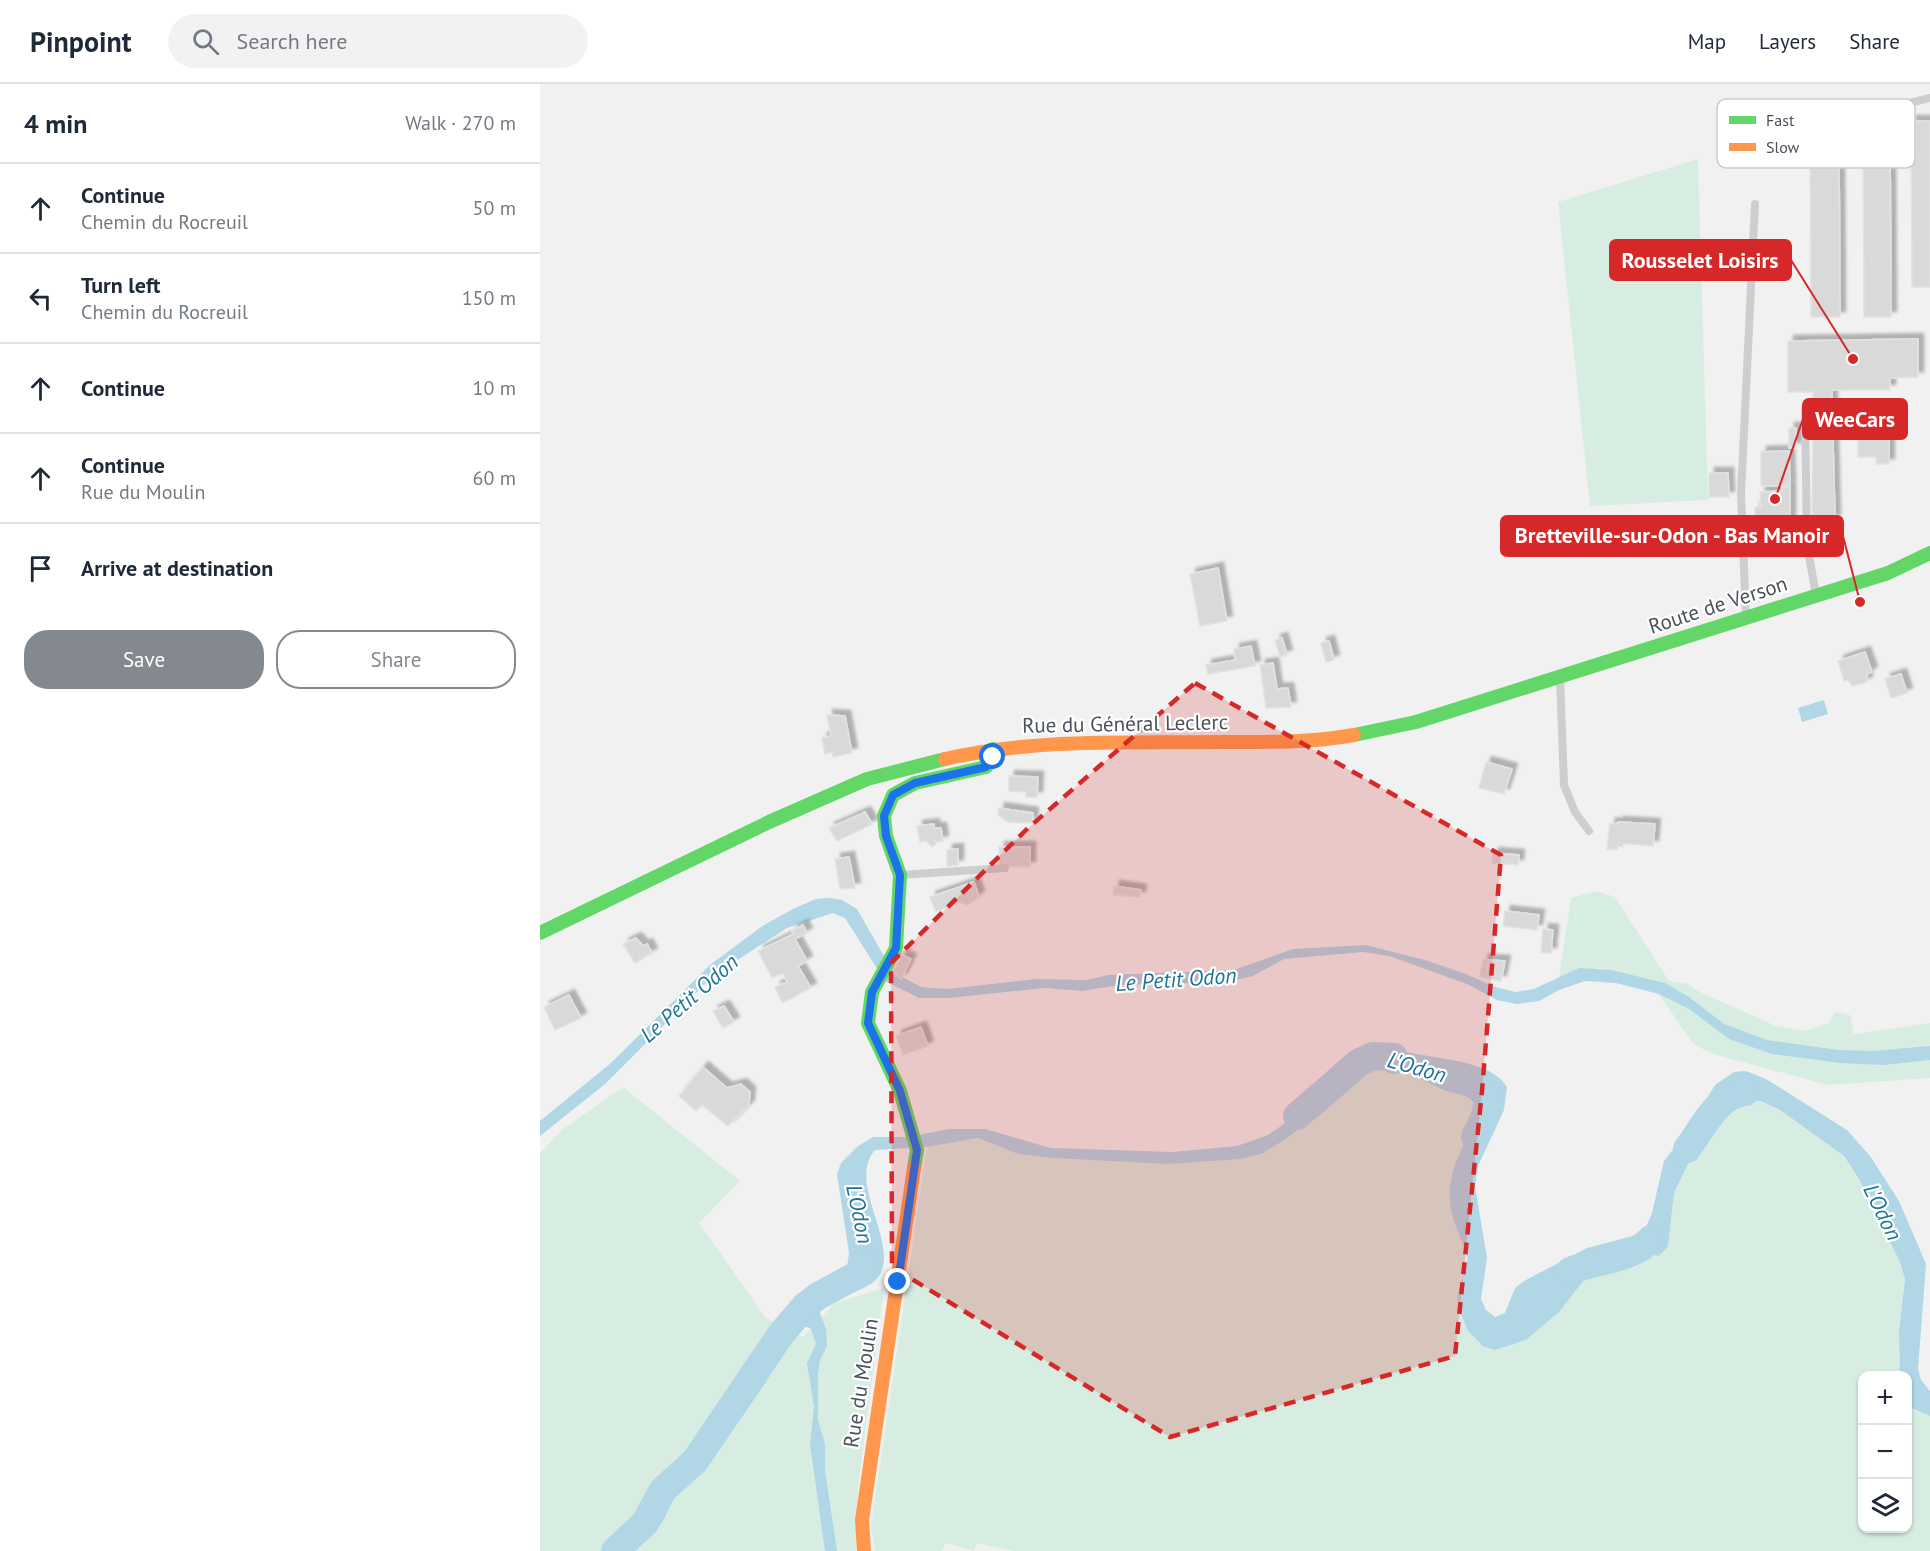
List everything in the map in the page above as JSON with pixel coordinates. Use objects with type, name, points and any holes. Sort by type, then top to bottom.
[{"type":"main road","name":"Route de Verson","points":[[1560,677],[1888,573],[1930,553]]},
{"type":"main road","name":"Route de Verson","points":[[1888,573],[1930,568]]},
{"type":"main road","name":"Rue du Général Leclerc","points":[[540,933],[671,867],[847,787],[904,768],[992,745],[1296,737],[1332,739],[1416,722],[1560,677]]},
{"type":"main road","points":[[900,875],[886,836],[884,816],[893,795],[915,783],[986,767],[992,760],[992,745]]},
{"type":"main road","name":"Rue du Moulin","points":[[864,1551],[862,1520],[917,1150],[900,1091],[868,1023],[872,992],[896,948],[900,875]]},
{"type":"lane","points":[[1915,102],[1930,98]]},
{"type":"lane","points":[[1746,618],[1741,494],[1755,204]]},
{"type":"lane","points":[[1805,409],[1807,545],[1816,596]]},
{"type":"lane","points":[[1560,677],[1563,785],[1575,812],[1589,831]]},
{"type":"lane","points":[[900,875],[1005,868]]},
{"type":"highlighted area","points":[[1195,683],[1501,855],[1482,1091],[1455,1356],[1170,1437],[892,1267],[891,963],[1027,829]]},
{"type":"green space","points":[[1698,159],[1708,500],[1590,506],[1558,202]]},
{"type":"green space","points":[[1597,891],[1615,897],[1669,981],[1688,984],[1698,991],[1776,1026],[1805,1031],[1829,1023],[1835,1012],[1850,1015],[1854,1034],[1930,1023],[1930,1078],[1828,1085],[1716,1055],[1694,1045],[1649,980],[1600,968],[1559,977],[1571,898]]},
{"type":"green space","points":[[1387,1067],[1411,1073],[1439,1088],[1481,1090],[1491,1099],[1460,1152],[1451,1180],[1451,1210],[1468,1258],[1461,1275],[1457,1300],[1517,1343],[1526,1340],[1583,1282],[1595,1266],[1610,1257],[1643,1253],[1659,1256],[1668,1247],[1674,1193],[1713,1112],[1729,1103],[1746,1100],[1761,1101],[1780,1110],[1844,1156],[1859,1179],[1900,1262],[1905,1279],[1899,1331],[1900,1371],[1858,1371],[1858,1533],[1912,1533],[1912,1408],[1930,1416],[1930,1551],[1013,1551],[977,1543],[974,1551],[945,1543],[942,1551],[875,1551],[871,1526],[927,1147],[978,1138],[1018,1154],[1168,1164],[1281,1142],[1324,1112],[1374,1068]]},
{"type":"green space","points":[[623,1087],[740,1181],[699,1223],[766,1318],[803,1337],[835,1303],[884,1288],[858,1487],[856,1551],[540,1551],[540,1153],[562,1130]]},
{"type":"water","points":[[1824,700],[1828,714],[1802,722],[1798,708]]},
{"type":"water","name":"Le Petit Odon","points":[[816,899],[842,900],[857,909],[893,972],[921,987],[948,989],[1036,979],[1087,980],[1108,975],[1234,970],[1293,949],[1366,945],[1425,960],[1495,987],[1516,992],[1534,989],[1579,968],[1611,970],[1665,983],[1689,997],[1724,1024],[1767,1040],[1838,1050],[1873,1051],[1930,1046],[1930,1060],[1884,1065],[1840,1063],[1772,1054],[1729,1039],[1689,1009],[1659,994],[1616,983],[1585,981],[1559,990],[1539,1001],[1517,1004],[1497,1000],[1467,984],[1389,956],[1363,952],[1284,959],[1253,976],[1227,982],[1120,985],[1082,991],[1045,988],[948,998],[919,998],[885,981],[845,918],[833,913],[787,928],[714,975],[605,1084],[540,1136],[540,1121],[611,1063],[711,964],[764,925]]},
{"type":"water","points":[[1399,1050],[1457,1061],[1487,1070],[1499,1077],[1507,1087],[1504,1110],[1478,1166],[1475,1186],[1487,1258],[1481,1299],[1486,1310],[1495,1317],[1505,1313],[1515,1288],[1524,1281],[1587,1248],[1637,1235],[1646,1227],[1652,1213],[1664,1161],[1688,1130],[1715,1085],[1734,1072],[1746,1071],[1766,1079],[1847,1130],[1870,1156],[1899,1201],[1926,1264],[1918,1369],[1921,1380],[1930,1391],[1930,1416],[1912,1408],[1912,1371],[1900,1371],[1899,1331],[1905,1279],[1900,1262],[1859,1179],[1844,1156],[1780,1110],[1761,1101],[1746,1100],[1729,1103],[1713,1112],[1674,1193],[1668,1247],[1659,1256],[1643,1253],[1610,1257],[1595,1266],[1559,1312],[1526,1340],[1495,1350],[1483,1346],[1468,1331],[1461,1314],[1457,1300],[1468,1258],[1452,1216],[1450,1195],[1455,1165],[1467,1138],[1491,1099],[1481,1090],[1439,1088],[1403,1070],[1387,1067],[1374,1068],[1324,1112],[1281,1142],[1261,1154],[1240,1159],[1168,1164],[1054,1158],[1018,1154],[978,1138],[927,1147],[875,1150],[868,1164],[866,1179],[883,1247],[884,1262],[879,1276],[874,1281],[819,1310],[826,1329],[827,1346],[820,1360],[818,1374],[818,1420],[825,1444],[825,1470],[837,1551],[825,1551],[810,1444],[814,1407],[807,1363],[816,1344],[811,1329],[805,1326],[793,1332],[766,1382],[708,1466],[682,1483],[669,1500],[666,1514],[658,1528],[635,1551],[615,1551],[699,1453],[791,1325],[830,1293],[846,1275],[849,1253],[837,1174],[841,1163],[858,1146],[873,1137],[907,1137],[950,1129],[985,1129],[1051,1148],[1173,1152],[1237,1146],[1268,1135],[1281,1126],[1367,1056]]},
{"type":"building","points":[[1915,121],[1930,121],[1930,287],[1912,287],[1911,168],[1915,168]]},
{"type":"building","points":[[1810,168],[1839,168],[1840,317],[1811,317]]},
{"type":"building","points":[[1863,168],[1890,168],[1891,317],[1864,317]]},
{"type":"building","points":[[1918,339],[1918,377],[1890,378],[1890,390],[1832,390],[1832,403],[1813,403],[1813,392],[1788,392],[1788,341]]},
{"type":"building","points":[[1813,403],[1832,403],[1835,520],[1812,520]]},
{"type":"building","points":[[1789,428],[1796,428],[1796,448],[1789,448]]},
{"type":"building","points":[[1858,433],[1889,433],[1889,464],[1876,464],[1876,457],[1858,457]]},
{"type":"building","points":[[1789,451],[1790,485],[1761,486],[1761,452]]},
{"type":"building","points":[[1709,473],[1728,473],[1729,497],[1709,497]]},
{"type":"building","points":[[1782,487],[1790,487],[1790,523],[1755,524],[1755,507],[1761,507],[1760,492],[1782,491]]},
{"type":"building","points":[[1218,568],[1227,621],[1200,626],[1190,574]]},
{"type":"building","points":[[1282,638],[1287,655],[1280,657],[1275,640]]},
{"type":"building","points":[[1329,641],[1334,660],[1326,662],[1321,643]]},
{"type":"building","points":[[1251,646],[1255,666],[1208,674],[1206,665],[1235,660],[1234,649]]},
{"type":"building","points":[[1865,652],[1872,672],[1867,674],[1867,682],[1852,686],[1848,680],[1844,681],[1838,661]]},
{"type":"building","points":[[1273,663],[1277,689],[1288,688],[1291,707],[1266,708],[1260,665]]},
{"type":"building","points":[[1901,674],[1907,693],[1891,698],[1885,679]]},
{"type":"building","points":[[827,715],[845,716],[852,753],[833,757],[832,752],[825,754],[822,738],[831,736]]},
{"type":"building","points":[[1486,762],[1512,769],[1504,794],[1479,788]]},
{"type":"building","points":[[1009,776],[1038,777],[1037,797],[1026,797],[1026,792],[1009,791]]},
{"type":"building","points":[[999,808],[1033,813],[1032,823],[1008,822],[998,815]]},
{"type":"building","points":[[865,812],[872,824],[837,841],[829,828]]},
{"type":"building","points":[[1618,822],[1655,824],[1653,846],[1618,843],[1617,850],[1607,849],[1610,823],[1617,824]]},
{"type":"building","points":[[934,824],[934,828],[941,828],[943,841],[936,842],[935,840],[936,844],[932,847],[926,841],[920,842],[917,826]]},
{"type":"building","points":[[999,847],[1030,847],[1030,867],[999,867]]},
{"type":"building","points":[[958,849],[958,865],[947,866],[947,850]]},
{"type":"building","points":[[1493,853],[1519,855],[1518,865],[1492,863]]},
{"type":"building","points":[[849,857],[855,888],[840,889],[835,859]]},
{"type":"building","points":[[974,882],[979,896],[968,905],[958,902],[936,912],[930,897]]},
{"type":"building","points":[[1114,886],[1141,890],[1140,897],[1113,895]]},
{"type":"building","points":[[1505,911],[1539,915],[1537,930],[1503,926]]},
{"type":"building","points":[[803,925],[807,933],[795,939],[807,961],[798,966],[811,988],[782,1003],[775,987],[787,982],[783,973],[772,978],[758,951],[793,934],[792,931]]},
{"type":"building","points":[[1543,929],[1553,930],[1551,953],[1541,953]]},
{"type":"building","points":[[636,938],[643,946],[647,944],[652,953],[635,963],[623,944]]},
{"type":"building","points":[[902,955],[911,959],[901,979],[893,972]]},
{"type":"building","points":[[1483,959],[1489,960],[1486,978],[1480,977]]},
{"type":"building","points":[[1489,960],[1505,961],[1501,981],[1486,978]]},
{"type":"building","points":[[569,995],[581,1018],[555,1030],[544,1007]]},
{"type":"building","points":[[724,1006],[734,1022],[723,1028],[713,1011]]},
{"type":"building","points":[[921,1027],[928,1046],[903,1055],[896,1036]]},
{"type":"building","points":[[703,1067],[727,1088],[741,1084],[750,1092],[749,1105],[728,1126],[702,1105],[696,1111],[679,1096]]},
{"type":"waterway","name":"L'Odon","points":[[1297,1116],[1358,1063],[1373,1056],[1394,1057],[1394,1060]]},
{"type":"waterway","name":"L'Odon","points":[[1449,1077],[1474,1085],[1486,1096],[1486,1113],[1475,1137]]},
{"type":"waterway","name":"L'Odon","points":[[1687,1149],[1719,1106],[1735,1094],[1745,1092]]},
{"type":"waterway","name":"L'Odon","points":[[1570,1271],[1634,1252],[1651,1239]]},
{"type":"waterway","name":"L'Odon","points":[[615,1551],[645,1523],[663,1490],[695,1461],[781,1334],[805,1306],[818,1296],[859,1274],[866,1264]]},
{"type":"traffic: fast","points":[[1354,735],[1416,722],[1888,573],[1930,553]]},
{"type":"traffic: fast","points":[[914,1168],[917,1150],[900,1091],[868,1023],[872,992],[896,948],[900,875],[886,836],[884,816],[893,795],[915,783],[986,767],[992,760],[993,749]]},
{"type":"traffic: fast","points":[[540,933],[769,822],[867,779],[945,759]]},
{"type":"traffic: slow","points":[[945,759],[979,752],[1048,745],[1118,742],[1288,742],[1354,735]]},
{"type":"traffic: slow","points":[[864,1551],[862,1520],[914,1168]]},
{"type":"place","name":"Rousselet Loisirs","points":[[1853,359]]},
{"type":"place","name":"WeeCars","points":[[1775,499]]},
{"type":"place","name":"Bretteville-sur-Odon - Bas Manoir","points":[[1860,602]]},
{"type":"route","points":[[898,1282],[917,1150],[900,1091],[876,1046],[868,1023],[868,1008],[872,992],[896,948],[900,875],[886,836],[884,816],[893,795],[915,783],[965,774],[986,767],[991,763],[993,757]]}]
